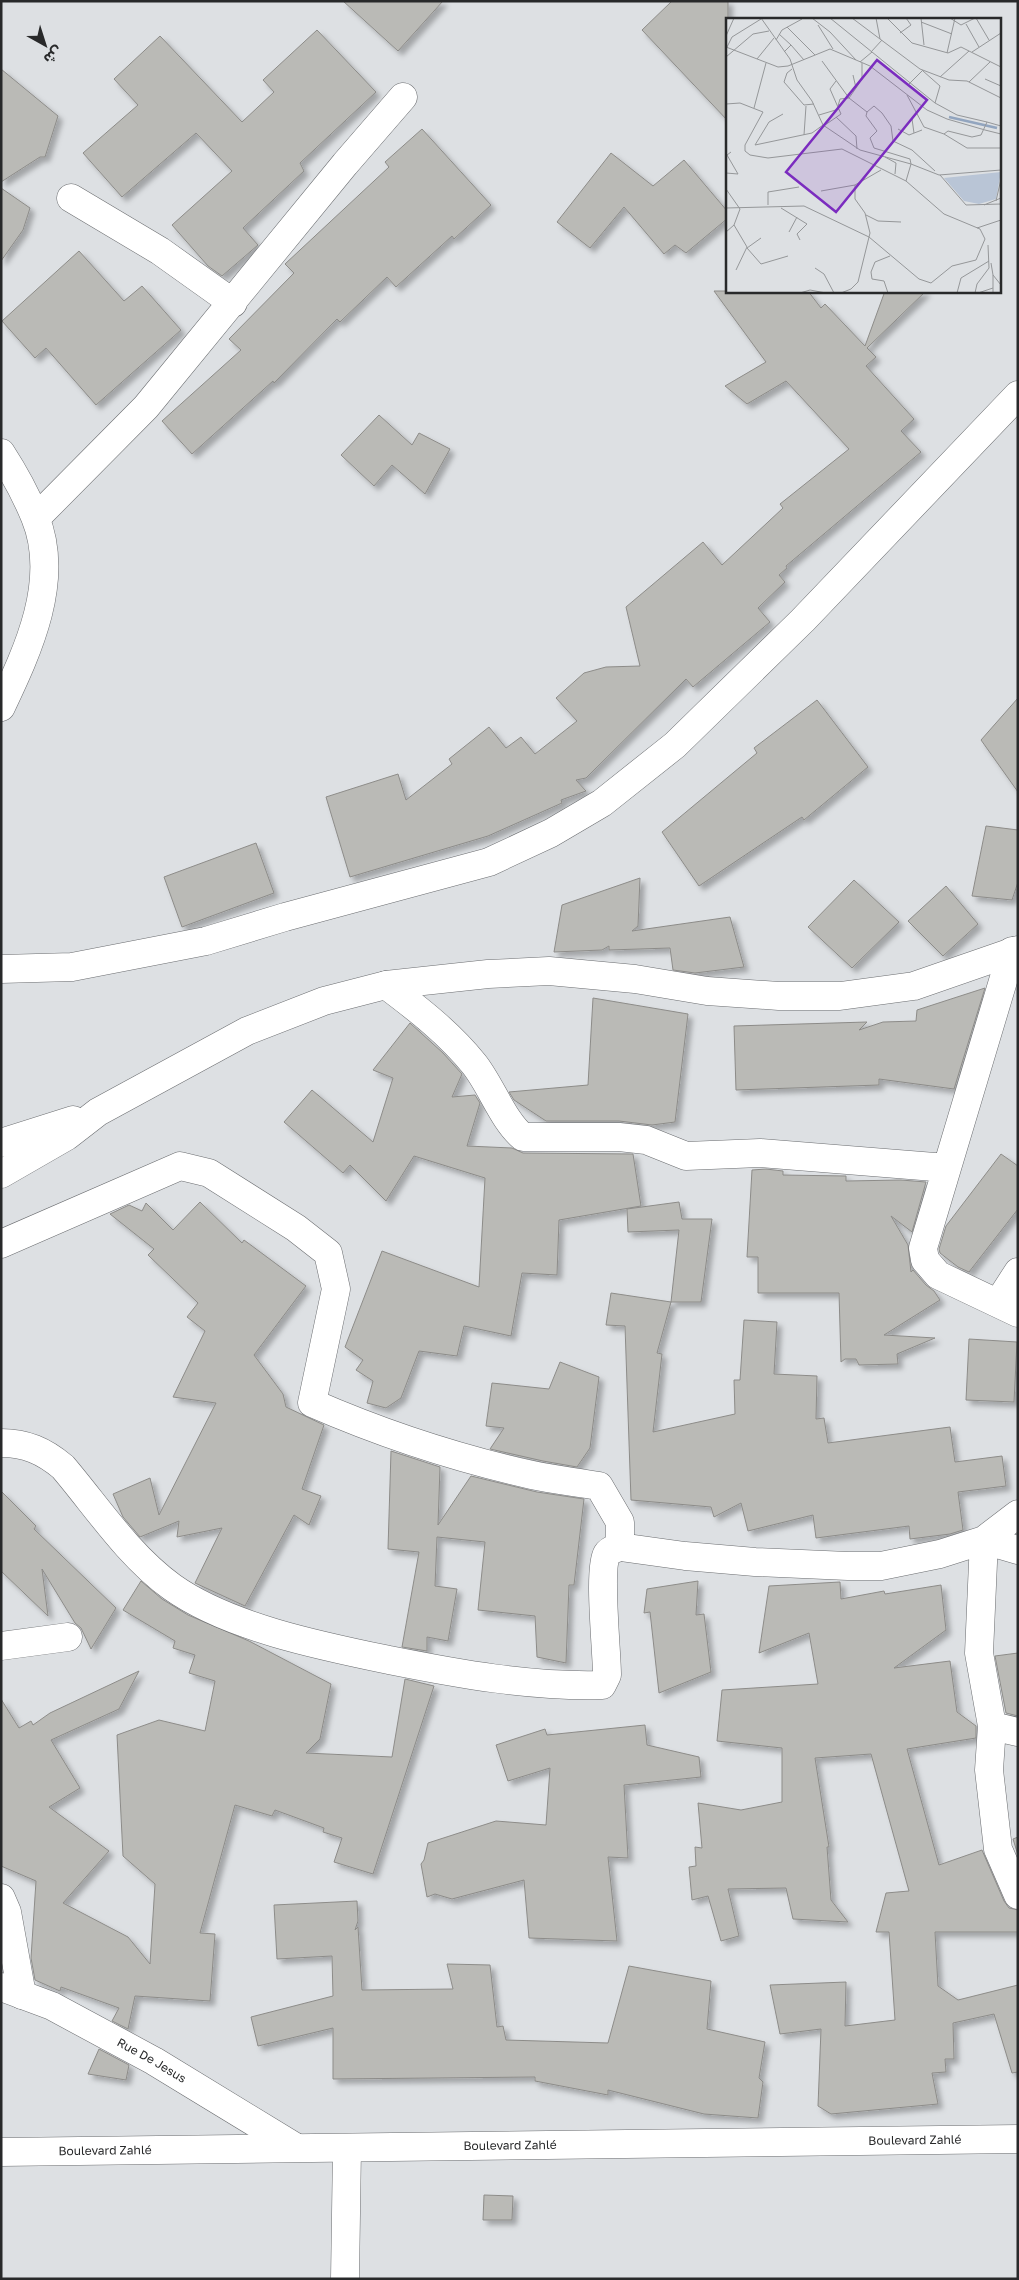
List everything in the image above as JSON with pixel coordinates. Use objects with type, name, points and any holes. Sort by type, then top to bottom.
[{"type":"street","points":[[36,518],[146,407],[345,164],[403,97]]},
{"type":"street","points":[[71,198],[160,251],[233,303]]},
{"type":"street","points":[[1,969],[72,967],[206,941],[285,917],[489,862],[551,833],[602,803],[675,745],[802,620],[1018,395]]},
{"type":"street","points":[[1,453],[13,471],[36,518],[44,560],[41,605],[25,657],[1,707]]},
{"type":"street","points":[[1,1174],[66,1136],[98,1112],[247,1031],[324,1001],[386,985],[479,975],[549,971],[635,979],[707,991],[779,996],[840,996],[914,986],[1015,950]]},
{"type":"street","points":[[1015,950],[923,1248],[925,1260],[938,1275],[1008,1308],[1018,1272]]},
{"type":"street","points":[[386,985],[452,1038],[483,1076],[514,1130],[523,1137],[619,1137],[646,1140],[686,1156],[760,1154],[891,1162],[947,1168]]},
{"type":"street","points":[[1,1143],[98,1112]]},
{"type":"street","points":[[1,1244],[180,1166],[209,1173],[296,1228],[328,1253],[336,1289],[312,1403],[412,1442],[532,1475],[599,1486],[620,1522],[620,1547]]},
{"type":"street","points":[[1,1442],[38,1449],[63,1466],[137,1556],[156,1574],[192,1600],[260,1627],[318,1645],[431,1668],[547,1684],[602,1685],[607,1675],[602,1571],[608,1553],[620,1547],[685,1556],[755,1562],[881,1566],[940,1554],[984,1540],[1018,1514]]},
{"type":"street","points":[[984,1540],[1018,1550]]},
{"type":"street","points":[[984,1540],[980,1653],[1005,1729],[989,1770],[998,1849],[1018,1895]]},
{"type":"street","points":[[1,1646],[68,1637]]},
{"type":"street","points":[[1,1898],[7,1912],[11,1991]]},
{"type":"street","name":"Rue De Jesus","points":[[11,1991],[52,2006],[154,2061],[295,2147]]},
{"type":"street","name":"Boulevard Zahlé","points":[[1,2152],[1018,2138]]},
{"type":"street","points":[[345,2279],[347,2148]]},
{"type":"building","points":[[343,1],[443,1],[398,51]]},
{"type":"building","points":[[672,1],[728,1],[728,18],[726,18],[726,119],[642,30]]},
{"type":"building","points":[[317,30],[376,92],[300,163],[304,171],[243,228],[258,245],[222,276],[208,266],[172,225],[232,171],[196,133],[122,197],[83,153],[138,105],[114,79],[160,36],[242,122],[274,92],[263,80]]},
{"type":"building","points":[[1,69],[58,116],[45,157],[40,157],[1,182]]},
{"type":"building","points":[[422,129],[491,205],[454,239],[452,236],[396,287],[387,277],[340,322],[337,319],[274,383],[273,381],[192,454],[162,421],[241,350],[229,339],[294,273],[285,264],[389,167],[385,162]]},
{"type":"building","points":[[611,153],[653,186],[684,160],[726,210],[726,220],[686,253],[675,245],[664,254],[624,207],[590,248],[557,222]]},
{"type":"building","points":[[1,188],[30,208],[23,230],[1,261]]},
{"type":"building","points":[[79,251],[124,301],[142,286],[181,330],[96,405],[46,348],[35,358],[2,321]]},
{"type":"building","points":[[714,291],[809,292],[821,308],[825,304],[865,346],[885,292],[925,292],[867,348],[876,357],[866,366],[914,419],[901,431],[921,452],[786,566],[787,568],[779,575],[785,582],[758,608],[770,622],[693,687],[686,679],[586,778],[576,780],[586,791],[561,800],[562,803],[488,836],[350,877],[326,797],[398,774],[406,800],[452,764],[449,759],[489,727],[506,748],[521,737],[535,754],[577,721],[556,698],[584,673],[606,667],[640,666],[626,607],[703,542],[722,565],[783,508],[780,504],[849,449],[786,381],[747,404],[725,386],[766,362]]},
{"type":"building","points":[[379,415],[412,445],[419,433],[450,449],[425,494],[392,465],[374,486],[341,455]]},
{"type":"building","points":[[1018,698],[1018,792],[981,740]]},
{"type":"building","points":[[817,700],[868,767],[804,820],[802,817],[699,886],[662,832],[757,753],[754,748]]},
{"type":"building","points":[[986,826],[1018,830],[1018,882],[1012,900],[972,896]]},
{"type":"building","points":[[256,843],[274,893],[182,927],[164,877]]},
{"type":"building","points":[[640,878],[638,926],[632,931],[730,917],[744,967],[695,973],[673,970],[670,948],[609,950],[609,946],[602,950],[554,952],[562,905]]},
{"type":"building","points":[[854,880],[899,922],[852,968],[808,927]]},
{"type":"building","points":[[946,886],[978,924],[943,956],[908,921]]},
{"type":"building","points":[[985,988],[954,1089],[879,1079],[879,1085],[736,1090],[734,1026],[867,1022],[859,1030],[883,1022],[916,1021],[917,1010]]},
{"type":"building","points":[[593,998],[688,1014],[675,1122],[652,1125],[619,1121],[546,1121],[514,1100],[509,1092],[588,1085]]},
{"type":"building","points":[[410,1023],[443,1053],[462,1074],[452,1097],[475,1095],[480,1103],[467,1146],[512,1148],[523,1153],[633,1154],[641,1206],[559,1220],[557,1275],[522,1273],[511,1336],[464,1326],[457,1356],[419,1351],[401,1398],[386,1408],[367,1403],[373,1381],[356,1370],[363,1360],[345,1347],[382,1251],[479,1287],[485,1178],[414,1156],[386,1201],[350,1165],[343,1173],[284,1122],[312,1090],[373,1142],[393,1078],[373,1070]]},
{"type":"building","points":[[1001,1154],[1018,1166],[1018,1209],[969,1272],[958,1267],[940,1253],[939,1249],[946,1226]]},
{"type":"building","points":[[752,1170],[783,1171],[783,1175],[846,1176],[846,1181],[901,1180],[926,1182],[912,1232],[891,1216],[908,1245],[911,1272],[913,1270],[934,1291],[940,1300],[884,1335],[935,1338],[897,1354],[898,1364],[859,1365],[856,1359],[845,1359],[841,1362],[839,1293],[758,1293],[758,1257],[747,1257]]},
{"type":"building","points":[[200,1202],[242,1243],[244,1240],[306,1286],[254,1355],[283,1394],[286,1407],[324,1425],[302,1489],[321,1496],[309,1525],[294,1515],[245,1606],[195,1583],[222,1528],[177,1537],[179,1521],[140,1537],[123,1517],[113,1494],[150,1478],[159,1515],[216,1403],[173,1397],[205,1331],[187,1317],[198,1303],[148,1255],[154,1249],[110,1214],[129,1205],[142,1211],[146,1203],[173,1230]]},
{"type":"building","points":[[679,1202],[682,1219],[712,1219],[701,1302],[671,1302],[679,1230],[628,1232],[627,1209]]},
{"type":"building","points":[[611,1293],[671,1302],[657,1353],[662,1354],[653,1432],[735,1414],[734,1380],[740,1380],[744,1320],[777,1322],[774,1374],[817,1376],[816,1419],[824,1418],[828,1443],[950,1427],[955,1462],[1002,1456],[1006,1486],[958,1492],[963,1530],[950,1534],[910,1539],[909,1526],[816,1538],[813,1515],[748,1531],[741,1503],[714,1517],[711,1507],[631,1500],[625,1326],[606,1325]]},
{"type":"building","points":[[969,1339],[1017,1342],[1014,1402],[966,1400]]},
{"type":"building","points":[[560,1362],[599,1377],[590,1448],[577,1467],[490,1449],[504,1428],[486,1426],[492,1383],[549,1389]]},
{"type":"building","points":[[391,1451],[440,1467],[438,1525],[471,1476],[537,1492],[584,1499],[574,1585],[569,1585],[566,1663],[537,1657],[535,1616],[478,1610],[485,1542],[437,1537],[435,1586],[457,1589],[448,1641],[427,1637],[427,1651],[402,1647],[419,1552],[388,1549]]},
{"type":"building","points":[[1,1491],[36,1526],[34,1529],[116,1608],[91,1649],[81,1628],[75,1623],[42,1569],[48,1616],[1,1571]]},
{"type":"building","points":[[141,1581],[162,1599],[188,1615],[249,1641],[331,1684],[320,1739],[306,1753],[392,1757],[405,1679],[434,1686],[373,1874],[334,1862],[342,1838],[323,1832],[324,1828],[275,1810],[272,1816],[235,1805],[200,1933],[215,1934],[210,2001],[135,1996],[128,2029],[112,2021],[119,2008],[61,1987],[60,1991],[35,1980],[31,1958],[36,1881],[1,1866],[1,1699],[19,1728],[31,1721],[33,1725],[50,1713],[139,1671],[119,1709],[51,1740],[80,1788],[49,1807],[109,1851],[63,1903],[128,1937],[150,1964],[155,1884],[123,1856],[117,1735],[159,1720],[205,1731],[215,1681],[189,1673],[195,1655],[173,1648],[175,1641],[123,1610]]},
{"type":"building","points":[[698,1581],[696,1615],[704,1614],[711,1672],[659,1693],[650,1612],[644,1613],[647,1589]]},
{"type":"building","points":[[840,1582],[841,1599],[884,1591],[885,1594],[941,1585],[946,1630],[894,1668],[950,1661],[957,1712],[976,1726],[976,1738],[907,1749],[939,1865],[982,1850],[1004,1901],[1009,1908],[1018,1910],[1018,1932],[935,1932],[938,1986],[958,2000],[1018,1985],[1018,2072],[1012,2073],[994,2014],[953,2023],[954,2059],[945,2059],[946,2072],[932,2073],[938,2104],[831,2114],[818,2106],[821,2029],[780,2034],[770,1985],[846,1982],[845,2026],[895,2020],[889,1932],[876,1932],[886,1893],[909,1891],[871,1754],[815,1758],[829,1847],[827,1847],[831,1900],[848,1922],[793,1919],[786,1888],[728,1889],[739,1936],[721,1941],[708,1896],[692,1900],[689,1867],[696,1866],[695,1847],[702,1848],[698,1803],[741,1810],[782,1802],[782,1748],[717,1741],[722,1690],[818,1684],[809,1633],[759,1653],[769,1586]]},
{"type":"building","points":[[1018,1653],[1018,1716],[1006,1713],[995,1656]]},
{"type":"building","points":[[645,1725],[647,1745],[699,1757],[701,1777],[624,1785],[628,1858],[608,1857],[617,1941],[529,1938],[524,1880],[452,1899],[435,1894],[427,1897],[421,1864],[424,1860],[428,1843],[496,1821],[546,1825],[550,1768],[508,1781],[496,1745],[545,1729],[547,1735]]},
{"type":"building","points":[[1018,1837],[1018,1855],[1013,1839]]},
{"type":"building","points":[[357,1901],[358,1921],[355,1930],[358,1927],[362,1990],[453,1989],[447,1964],[490,1965],[497,2027],[503,2026],[506,2040],[608,2043],[629,1966],[711,1981],[707,2029],[765,2042],[759,2078],[763,2082],[758,2118],[704,2114],[608,2090],[608,2095],[535,2081],[535,2077],[333,2079],[333,2028],[258,2046],[251,2017],[333,1996],[332,1956],[277,1959],[274,1905]]},
{"type":"building","points":[[99,2049],[129,2065],[126,2080],[88,2074]]},
{"type":"building","points":[[484,2195],[513,2196],[512,2220],[483,2220]]}]
